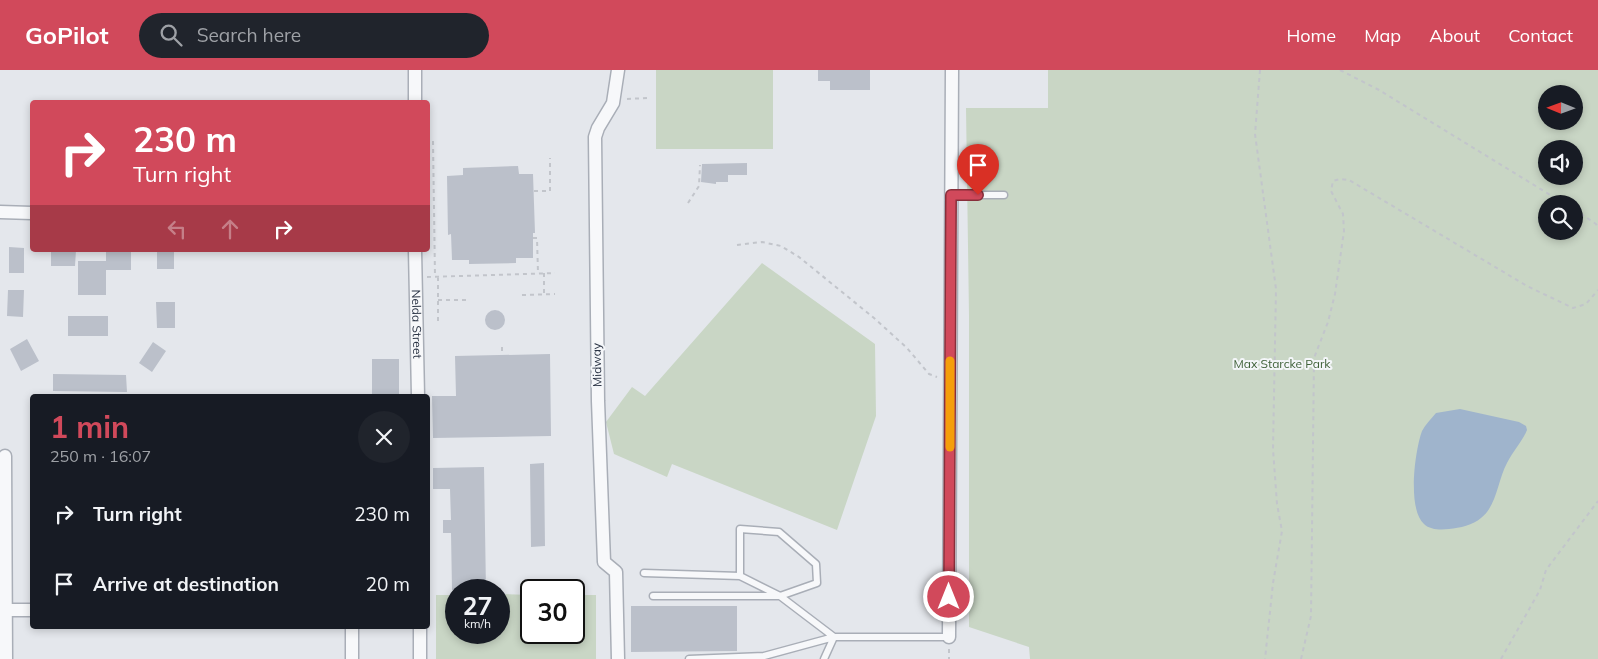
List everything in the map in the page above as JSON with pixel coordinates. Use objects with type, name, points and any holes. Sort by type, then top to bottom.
[{"type":"street","points":[[414,70],[414,100]]},
{"type":"street","name":"Midway","points":[[618,70],[613,103],[598,128],[595,137],[598,411],[604,562],[616,572],[618,659]]},
{"type":"street","points":[[949,637],[952,70]]},
{"type":"street","points":[[0,212],[30,213]]},
{"type":"street","name":"Nelda Street","points":[[414,252],[418,394]]},
{"type":"street","points":[[5,456],[2,502],[6,659]]},
{"type":"street","points":[[5,610],[30,610]]},
{"type":"street","points":[[352,629],[352,659]]},
{"type":"street","points":[[420,629],[420,659]]},
{"type":"lane","points":[[951,195],[1004,195]]},
{"type":"lane","points":[[653,596],[780,596],[817,583],[816,564],[779,532],[740,529],[740,576]]},
{"type":"lane","points":[[644,572],[740,576],[780,596],[834,637]]},
{"type":"lane","points":[[689,659],[764,656],[834,637],[949,637]]},
{"type":"lane","points":[[824,659],[834,637]]},
{"type":"path","points":[[1260,70],[1255,134],[1276,290],[1274,449],[1277,504],[1282,531],[1273,584],[1265,659]]},
{"type":"path","points":[[1340,70],[1463,141],[1550,195]]},
{"type":"path","points":[[627,99],[648,98]]},
{"type":"path","points":[[433,141],[438,325]]},
{"type":"path","points":[[534,191],[550,191],[550,158]]},
{"type":"path","points":[[688,202],[699,186],[700,165]]},
{"type":"path","points":[[1300,659],[1311,616],[1314,358],[1333,303],[1344,230],[1343,214],[1330,191],[1333,181],[1340,178],[1349,180],[1527,286],[1573,308],[1586,304],[1598,290]]},
{"type":"path","points":[[1583,215],[1596,224],[1598,228]]},
{"type":"path","points":[[533,238],[537,238],[538,273]]},
{"type":"path","points":[[737,245],[762,242],[781,246],[799,257],[881,324],[907,348],[928,374],[950,379]]},
{"type":"path","points":[[544,273],[544,294]]},
{"type":"path","points":[[415,277],[555,273]]},
{"type":"path","points":[[522,295],[555,294]]},
{"type":"path","points":[[438,300],[466,300]]},
{"type":"path","points":[[502,347],[502,355]]},
{"type":"path","points":[[1502,659],[1540,590],[1546,570],[1598,501]]},
{"type":"path","points":[[948,653],[949,659]]},
{"type":"green space","points":[[656,70],[773,70],[773,149],[656,149]]},
{"type":"green space","name":"Max Starcke Park","points":[[1048,70],[1598,70],[1598,659],[1030,659],[1029,647],[969,627],[969,315],[966,108],[1048,108]]},
{"type":"green space","points":[[762,263],[875,344],[876,416],[837,530],[672,464],[667,477],[614,454],[606,422],[632,387],[645,396]]},
{"type":"green space","points":[[510,594],[520,595],[520,644],[585,644],[585,595],[596,595],[596,659],[436,659],[436,595],[445,595],[445,644],[510,644]]},
{"type":"water","points":[[1460,409],[1519,422],[1526,426],[1527,430],[1504,469],[1494,500],[1486,513],[1474,523],[1466,526],[1446,529],[1432,528],[1426,526],[1419,516],[1414,493],[1415,465],[1419,440],[1423,429],[1436,413]]},
{"type":"building","points":[[818,70],[870,70],[870,90],[830,90],[830,81],[818,81]]},
{"type":"building","points":[[747,163],[747,175],[728,175],[728,182],[716,182],[716,184],[701,182],[702,164]]},
{"type":"building","points":[[518,166],[519,174],[533,174],[535,233],[533,233],[533,258],[516,258],[516,263],[469,264],[469,260],[452,260],[451,234],[448,235],[447,176],[463,175],[463,168]]},
{"type":"building","points":[[9,247],[24,248],[24,273],[9,273]]},
{"type":"building","points":[[51,252],[76,252],[75,266],[51,266]]},
{"type":"building","points":[[106,252],[131,252],[131,270],[106,270],[106,295],[78,295],[78,261],[106,261]]},
{"type":"building","points":[[157,252],[174,252],[174,269],[157,269]]},
{"type":"building","points":[[8,290],[24,290],[23,317],[7,316]]},
{"type":"building","points":[[156,302],[175,302],[175,328],[157,328]]},
{"type":"building","points":[[495,310],[502,313],[505,320],[502,327],[495,330],[488,327],[485,320],[488,313]]},
{"type":"building","points":[[68,316],[108,316],[108,336],[68,336]]},
{"type":"building","points":[[27,339],[39,361],[21,371],[10,349]]},
{"type":"building","points":[[153,342],[166,351],[152,372],[139,363]]},
{"type":"building","points":[[550,354],[551,436],[433,438],[432,396],[456,396],[455,356]]},
{"type":"building","points":[[372,359],[399,359],[399,394],[372,394]]},
{"type":"building","points":[[53,374],[126,375],[127,392],[53,391]]},
{"type":"building","points":[[544,463],[545,546],[531,547],[530,464]]},
{"type":"building","points":[[484,467],[486,579],[452,579],[451,533],[443,533],[443,520],[451,520],[450,489],[433,489],[433,468]]},
{"type":"building","points":[[631,606],[737,606],[737,651],[631,652]]},
{"type":"slow traffic","points":[[950,361],[950,447]]},
{"type":"route","points":[[949,597],[951,195],[978,195]]}]
